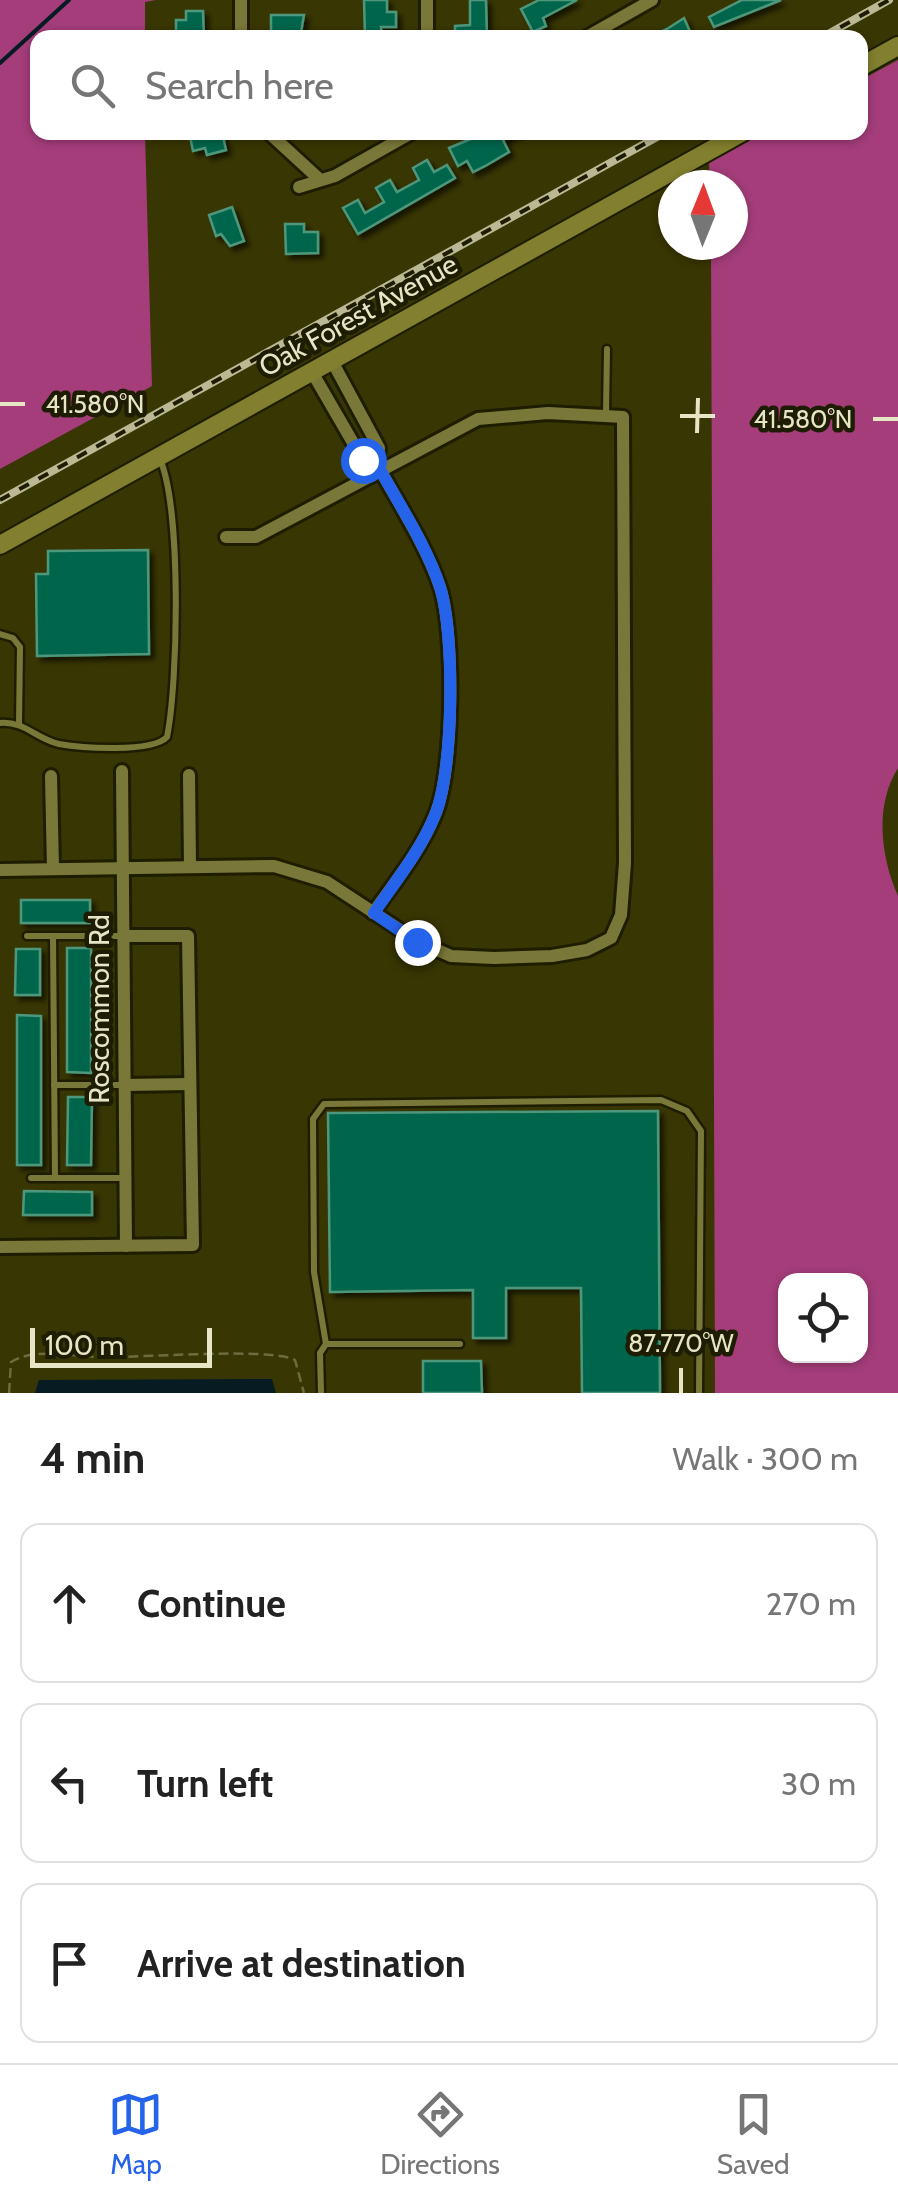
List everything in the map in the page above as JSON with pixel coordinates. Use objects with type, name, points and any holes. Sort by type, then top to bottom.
[{"type":"street","points":[[240,0],[241,30]]},
{"type":"street","points":[[427,0],[428,30]]},
{"type":"street","points":[[597,30],[637,4],[652,0]]},
{"type":"street","points":[[868,63],[898,46]]},
{"type":"street","points":[[277,140],[318,178]]},
{"type":"street","points":[[300,187],[318,178],[335,176],[400,140]]},
{"type":"street","name":"Oak Forest Avenue","points":[[0,545],[729,140]]},
{"type":"street","points":[[332,361],[378,448],[378,467],[440,586],[446,621],[448,762],[444,791],[424,839],[374,913]]},
{"type":"street","points":[[312,372],[363,460],[378,467]]},
{"type":"street","points":[[0,870],[274,866],[298,870],[327,882],[417,942],[451,956],[494,958],[587,950],[610,938],[622,915],[625,863],[623,416],[504,414],[478,419],[378,467],[256,537],[226,537]]},
{"type":"street","name":"Roscommon Rd","points":[[122,771],[126,1246]]},
{"type":"street","points":[[50,776],[53,869]]},
{"type":"street","points":[[189,776],[190,867]]},
{"type":"street","points":[[0,1248],[192,1245],[188,936],[123,936]]},
{"type":"street","points":[[124,1085],[190,1084]]},
{"type":"lane","points":[[606,414],[607,350]]},
{"type":"lane","points":[[0,724],[19,724],[59,744],[142,747],[156,746],[167,737],[173,680],[174,518],[168,476],[159,457]]},
{"type":"lane","points":[[0,634],[14,638],[20,647],[19,724]]},
{"type":"lane","points":[[27,936],[123,936]]},
{"type":"lane","points":[[54,936],[55,1178]]},
{"type":"lane","points":[[54,1085],[124,1085]]},
{"type":"lane","points":[[320,1393],[320,1353],[326,1344],[314,1272],[313,1119],[324,1104],[662,1100],[687,1111],[702,1131],[699,1393]]},
{"type":"lane","points":[[31,1178],[125,1178]]},
{"type":"lane","points":[[326,1344],[460,1344]]},
{"type":"path","points":[[8,1393],[10,1362],[23,1354],[137,1357],[267,1352],[295,1360],[304,1393]]},
{"type":"shaded area","points":[[0,0],[156,0],[145,2],[145,30],[30,30],[30,140],[145,140],[152,386],[0,469]]},
{"type":"shaded area","points":[[898,60],[898,768],[885,799],[883,832],[887,865],[898,896],[898,1393],[715,1393],[711,260],[748,260],[748,170],[709,170],[709,162],[750,140],[868,140],[868,76]]},
{"type":"water","points":[[272,1379],[276,1393],[35,1393],[39,1380]]},
{"type":"building","points":[[364,0],[387,0],[387,12],[396,12],[396,27],[365,30]]},
{"type":"building","points":[[470,0],[486,0],[487,30],[455,30],[455,26],[470,25]]},
{"type":"building","points":[[539,0],[577,0],[543,18],[546,26],[537,30],[532,30],[521,9]]},
{"type":"building","points":[[742,0],[781,0],[714,27],[709,17]]},
{"type":"building","points":[[186,11],[203,11],[204,30],[176,30],[176,20],[186,20]]},
{"type":"building","points":[[271,15],[304,15],[301,30],[271,30]]},
{"type":"building","points":[[684,18],[689,30],[665,30]]},
{"type":"building","points":[[191,140],[224,140],[226,150],[207,155],[205,148],[193,151]]},
{"type":"building","points":[[468,140],[503,140],[509,152],[473,172],[467,161],[458,166],[449,148]]},
{"type":"building","points":[[427,160],[434,172],[447,165],[455,178],[358,234],[343,208],[358,200],[365,213],[384,202],[376,188],[390,180],[397,192],[419,180],[413,168]]},
{"type":"building","points":[[232,207],[244,241],[230,246],[221,234],[216,236],[209,215]]},
{"type":"building","points":[[285,224],[304,224],[304,232],[318,232],[318,253],[286,254]]},
{"type":"building","points":[[148,550],[149,654],[37,656],[36,574],[48,574],[48,551]]},
{"type":"building","points":[[21,900],[90,900],[90,923],[21,923]]},
{"type":"building","points":[[67,948],[91,948],[91,1073],[67,1072]]},
{"type":"building","points":[[16,949],[40,949],[40,995],[15,995]]},
{"type":"building","points":[[17,1015],[41,1016],[41,1165],[17,1165]]},
{"type":"building","points":[[68,1097],[92,1097],[91,1165],[67,1165]]},
{"type":"building","points":[[658,1111],[660,1393],[582,1393],[581,1288],[506,1288],[506,1338],[473,1338],[473,1290],[330,1292],[328,1113]]},
{"type":"building","points":[[24,1191],[92,1192],[92,1215],[23,1215]]},
{"type":"building","points":[[423,1361],[481,1361],[482,1393],[423,1393]]},
{"type":"waterway","points":[[36,30],[69,0]]},
{"type":"waterway","points":[[0,63],[30,36]]},
{"type":"railway","points":[[835,30],[889,0]]},
{"type":"railway","points":[[0,500],[652,140]]},
{"type":"route","points":[[363,460],[377,464],[415,534],[440,586],[446,621],[448,762],[444,791],[424,839],[374,913],[417,942]]}]
